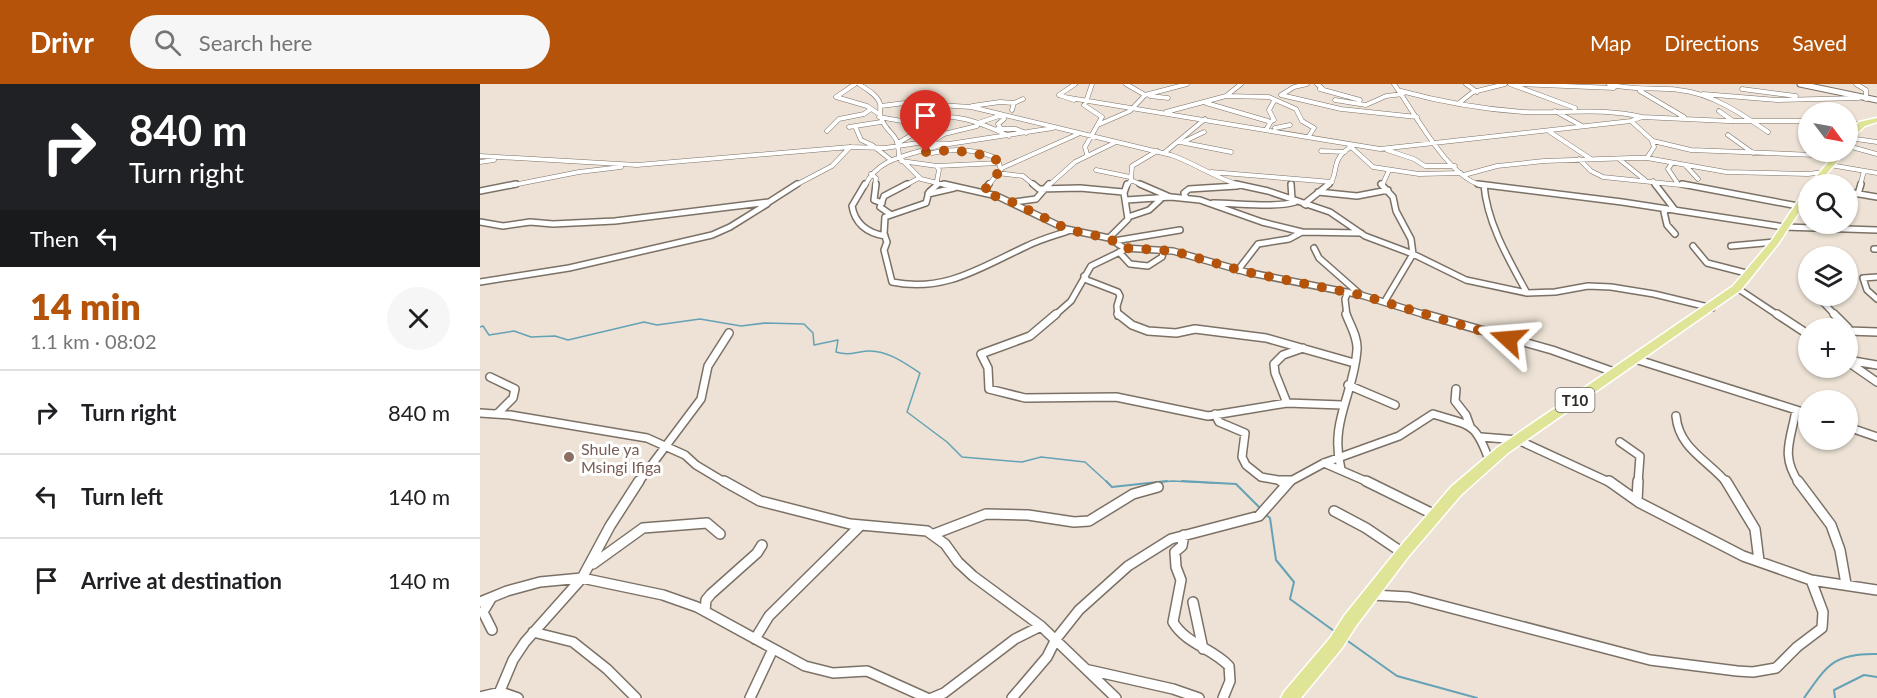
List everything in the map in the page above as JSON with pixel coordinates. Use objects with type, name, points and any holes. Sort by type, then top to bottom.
[{"type":"highway","points":[[1858,128],[1862,124],[1877,120]]},
{"type":"highway","points":[[1822,174],[1833,162]]},
{"type":"highway","name":"T10","points":[[1290,698],[1336,643],[1350,621],[1403,553],[1435,515],[1489,460],[1614,372],[1712,308],[1737,288],[1775,242],[1798,206]]},
{"type":"street","points":[[880,117],[881,106],[877,97],[857,84],[836,97],[867,106],[880,117],[893,132],[899,144],[900,159],[919,178],[938,184],[983,192],[1012,202],[1071,230],[1111,240],[1123,247],[1164,250],[1238,270],[1385,301],[1508,339],[1548,348],[1614,372]]},
{"type":"street","points":[[1075,84],[1059,95],[1096,104],[1267,129],[1350,146],[1385,149],[1550,132],[1631,121],[1642,117]]},
{"type":"street","points":[[1087,101],[1092,84]]},
{"type":"street","points":[[1129,84],[1145,95],[1168,98]]},
{"type":"street","points":[[1100,124],[1133,109],[1145,95],[1187,84]]},
{"type":"street","points":[[1160,113],[1226,96],[1241,84]]},
{"type":"street","points":[[1287,84],[1296,87]]},
{"type":"street","points":[[1304,84],[1281,95],[1344,109],[1417,117]]},
{"type":"street","points":[[1317,84],[1322,88],[1320,89],[1333,94],[1358,100],[1375,101]]},
{"type":"street","points":[[1394,84],[1434,144],[1463,174],[1484,186],[1666,208],[1784,227],[1877,230]]},
{"type":"street","points":[[1466,84],[1477,92]]},
{"type":"street","points":[[1487,84],[1504,84]]},
{"type":"street","points":[[1459,103],[1477,92],[1504,84]]},
{"type":"street","points":[[1510,84],[1579,109]]},
{"type":"street","points":[[1517,84],[1619,88],[1640,91],[1689,91],[1738,112],[1768,132]]},
{"type":"street","points":[[1609,84],[1619,88]]},
{"type":"street","points":[[1802,98],[1797,93],[1799,84],[1823,87],[1862,98]]},
{"type":"street","points":[[1856,84],[1866,90],[1862,98]]},
{"type":"street","points":[[1687,85],[1689,91]]},
{"type":"street","points":[[1764,85],[1770,92]]},
{"type":"street","points":[[1742,89],[1802,98]]},
{"type":"street","points":[[1640,91],[1688,119]]},
{"type":"street","points":[[1335,100],[1364,105],[1402,93],[1442,102],[1530,113],[1579,109],[1616,111],[1642,117],[1798,121]]},
{"type":"street","points":[[1333,94],[1329,96],[1348,105],[1344,109]]},
{"type":"street","points":[[1698,94],[1773,100],[1802,98],[1877,100]]},
{"type":"street","points":[[1226,96],[1267,97],[1296,109],[1302,121],[1314,128],[1309,136]]},
{"type":"street","points":[[1070,98],[1102,116],[1093,138],[1085,147],[1088,154]]},
{"type":"street","points":[[972,106],[1014,103],[1023,99]]},
{"type":"street","points":[[1267,129],[1270,122],[1274,120],[1269,110],[1274,101]]},
{"type":"street","points":[[881,106],[904,103],[955,105],[1164,153],[1186,160],[1231,183],[1268,191],[1333,213],[1361,233],[1413,254],[1463,279],[1527,292],[1555,292],[1594,286],[1654,294],[1712,308]]},
{"type":"street","points":[[1012,110],[1014,103]]},
{"type":"street","points":[[1205,103],[1270,122]]},
{"type":"street","points":[[827,131],[839,119],[872,110]]},
{"type":"street","points":[[1644,110],[1655,117]]},
{"type":"street","points":[[1555,111],[1582,126]]},
{"type":"street","points":[[1719,111],[1733,121]]},
{"type":"street","points":[[914,123],[909,127],[910,129],[939,134],[1003,115]]},
{"type":"street","points":[[998,129],[998,124],[1004,119],[1003,115]]},
{"type":"street","points":[[849,127],[880,117],[922,125],[939,134]]},
{"type":"street","points":[[922,125],[931,119],[944,117],[998,129],[1016,129],[1025,133],[1070,131]]},
{"type":"street","points":[[987,139],[986,134],[1017,118]]},
{"type":"street","points":[[930,143],[939,134],[941,126],[931,119]]},
{"type":"street","points":[[1180,142],[1191,129],[1205,120]]},
{"type":"street","points":[[1700,120],[1706,127]]},
{"type":"street","points":[[1631,121],[1652,141],[1654,147],[1647,158]]},
{"type":"street","points":[[1858,124],[1862,124]]},
{"type":"street","points":[[1267,129],[1290,125]]},
{"type":"street","points":[[855,126],[861,140],[875,147],[891,160]]},
{"type":"street","points":[[885,236],[869,233],[851,209],[862,195],[871,174],[891,160],[940,145],[1057,127]]},
{"type":"street","points":[[998,129],[1009,136]]},
{"type":"street","points":[[899,144],[920,130]]},
{"type":"street","points":[[1164,153],[1180,142],[1204,132]]},
{"type":"street","points":[[1550,132],[1591,159]]},
{"type":"street","points":[[983,192],[999,168],[1079,134]]},
{"type":"street","points":[[1728,135],[1753,153]]},
{"type":"street","points":[[1858,139],[1877,142]]},
{"type":"street","points":[[1652,141],[1691,150],[1798,153]]},
{"type":"street","points":[[1180,142],[1231,152]]},
{"type":"street","points":[[480,191],[579,172],[632,165],[850,147],[930,143],[940,145]]},
{"type":"street","points":[[1012,202],[1034,200],[1044,189],[1088,154],[1114,143]]},
{"type":"street","points":[[1306,205],[1304,204],[1332,182],[1334,162],[1350,146]]},
{"type":"street","points":[[1350,146],[1373,167],[1419,174],[1463,174],[1497,166],[1616,158],[1647,158],[1732,173],[1808,174],[1827,168],[1877,173]]},
{"type":"street","points":[[480,282],[569,268],[712,235],[730,227],[795,185],[832,166],[850,147]]},
{"type":"street","points":[[1385,149],[1425,166],[1455,166]]},
{"type":"street","points":[[1858,149],[1877,154]]},
{"type":"street","points":[[921,152],[953,150],[993,156],[999,168]]},
{"type":"street","points":[[1111,240],[1128,217],[1123,192],[1131,178],[1132,166],[1157,151]]},
{"type":"street","points":[[1321,151],[1343,151],[1359,155]]},
{"type":"street","points":[[480,156],[632,165]]},
{"type":"street","points":[[480,162],[502,158]]},
{"type":"street","points":[[1616,158],[1630,165],[1645,180]]},
{"type":"street","points":[[900,159],[937,166],[999,168],[1023,176],[1032,186],[1044,189],[1080,188],[1123,192]]},
{"type":"street","points":[[1579,159],[1601,176],[1678,184],[1798,206]]},
{"type":"street","points":[[1672,163],[1668,170],[1678,184]]},
{"type":"street","points":[[937,166],[939,168],[938,184],[927,194],[925,203],[885,217],[887,242],[884,250],[891,282],[920,286],[952,279],[1071,230]]},
{"type":"street","points":[[1686,166],[1698,179]]},
{"type":"street","points":[[1096,170],[1131,178],[1170,197]]},
{"type":"street","points":[[1385,301],[1413,254],[1413,241],[1393,206],[1394,196],[1381,185],[1389,170]]},
{"type":"street","points":[[1211,172],[1228,171],[1276,175],[1301,181],[1332,182]]},
{"type":"street","points":[[1864,171],[1858,194],[1877,198]]},
{"type":"street","points":[[871,174],[878,183],[874,188],[874,200],[882,203]]},
{"type":"street","points":[[890,214],[880,207],[885,195],[919,178]]},
{"type":"street","points":[[1652,181],[1666,195],[1675,210]]},
{"type":"street","points":[[1291,184],[1292,199],[1295,202]]},
{"type":"street","points":[[1186,198],[1184,193],[1189,189],[1245,185]]},
{"type":"street","points":[[1484,186],[1483,196],[1502,243],[1527,292]]},
{"type":"street","points":[[927,194],[956,187]]},
{"type":"street","points":[[1318,192],[1348,196],[1388,190]]},
{"type":"street","points":[[1128,217],[1147,211],[1162,198]]},
{"type":"street","points":[[1126,200],[1186,198],[1302,232],[1361,233]]},
{"type":"street","points":[[480,222],[503,226],[530,222],[553,224],[615,221],[769,202]]},
{"type":"street","points":[[1210,204],[1260,202],[1283,206],[1295,202]]},
{"type":"street","points":[[1666,208],[1664,212],[1666,222],[1675,234]]},
{"type":"street","points":[[1111,240],[1179,230]]},
{"type":"street","points":[[1238,270],[1257,244],[1289,239],[1302,232]]},
{"type":"street","points":[[1731,246],[1775,242]]},
{"type":"street","points":[[1130,246],[1091,266],[1071,302],[1036,331],[1029,336],[981,354],[988,368],[989,389],[1025,398],[1110,396],[1208,416],[1287,403],[1342,405]]},
{"type":"street","points":[[1693,246],[1708,263],[1750,274]]},
{"type":"street","points":[[1314,248],[1322,260],[1361,295]]},
{"type":"street","points":[[1119,252],[1130,264],[1146,267],[1162,257],[1164,250]]},
{"type":"street","points":[[1084,276],[1084,279],[1118,292],[1120,296],[1117,306],[1118,318],[1137,327],[1163,333],[1203,330],[1266,338],[1309,348],[1354,363]]},
{"type":"street","points":[[1877,277],[1863,278],[1867,290],[1877,299]]},
{"type":"street","points":[[1737,288],[1798,327]]},
{"type":"street","points":[[1341,469],[1337,438],[1342,405],[1357,346],[1346,309],[1345,298],[1348,292]]},
{"type":"street","points":[[1826,306],[1837,318]]},
{"type":"street","points":[[1858,331],[1877,332]]},
{"type":"street","points":[[582,578],[615,518],[665,445],[702,397],[708,366],[729,333]]},
{"type":"street","points":[[1287,403],[1275,373],[1274,364],[1288,352],[1309,348]]},
{"type":"street","points":[[1635,359],[1796,410],[1788,447],[1789,466],[1824,512],[1834,531],[1844,567],[1846,585]]},
{"type":"street","points":[[1858,362],[1877,365]]},
{"type":"street","points":[[1858,368],[1877,381]]},
{"type":"street","points":[[490,377],[509,384],[515,389],[513,398],[497,414]]},
{"type":"street","points":[[1348,385],[1395,405]]},
{"type":"street","points":[[1456,389],[1454,400],[1457,406],[1466,413],[1470,426]]},
{"type":"street","points":[[480,413],[636,435],[665,445],[756,499],[860,526],[920,529],[934,534],[973,576],[1041,626],[1116,698]]},
{"type":"street","points":[[1215,414],[1219,422],[1245,433],[1242,458],[1250,470],[1270,480],[1289,482]]},
{"type":"street","points":[[1012,698],[1047,657],[1056,639],[1079,610],[1116,575],[1156,546],[1184,535],[1259,516],[1289,482],[1324,463],[1399,436],[1433,414],[1470,426],[1486,439],[1518,440],[1617,485],[1637,501],[1726,549],[1811,580],[1877,590]]},
{"type":"street","points":[[1676,416],[1675,426],[1679,437],[1723,476],[1734,491],[1756,531],[1759,561]]},
{"type":"street","points":[[1858,430],[1877,436]]},
{"type":"street","points":[[1480,436],[1489,460]]},
{"type":"street","points":[[1620,442],[1641,457],[1637,501]]},
{"type":"street","points":[[1324,463],[1435,515]]},
{"type":"street","points":[[934,534],[986,514],[1089,521],[1133,494],[1158,487]]},
{"type":"street","points":[[1334,511],[1366,528],[1403,553]]},
{"type":"street","points":[[499,695],[513,660],[533,632],[597,560],[645,527],[707,523],[720,534]]},
{"type":"street","points":[[755,639],[769,616],[860,526]]},
{"type":"street","points":[[1184,535],[1182,546],[1175,552],[1176,567],[1181,580],[1173,621],[1183,635],[1203,649],[1225,660],[1230,668],[1228,690],[1223,698]]},
{"type":"street","points":[[705,611],[706,600],[711,594],[757,554],[762,545]]},
{"type":"street","points":[[480,602],[540,582],[582,578],[669,596],[705,611],[795,661],[825,673],[867,670],[927,698]]},
{"type":"street","points":[[1370,595],[1409,597],[1650,660],[1753,672],[1776,669],[1797,647],[1822,628],[1823,612],[1811,580]]},
{"type":"street","points":[[492,597],[483,612],[492,630]]},
{"type":"street","points":[[1193,602],[1203,649]]},
{"type":"street","points":[[932,698],[944,693],[1015,639],[1041,626]]},
{"type":"street","points":[[533,632],[573,642],[608,669],[636,698]]},
{"type":"street","points":[[750,698],[773,649]]},
{"type":"street","points":[[1088,670],[1173,689],[1199,698]]},
{"type":"street","points":[[480,697],[499,695],[518,698]]},
{"type":"waterway","points":[[480,327],[483,326],[489,335],[514,331],[531,337],[555,336],[568,340],[644,322],[657,325],[700,319],[741,326],[765,323],[804,324],[813,333],[814,345],[838,340],[836,352],[845,354],[875,351],[896,358],[920,373],[907,412],[947,442],[962,457],[1022,462],[1041,457],[1085,462],[1108,483]]},
{"type":"waterway","points":[[1108,483],[1112,487],[1167,481]]},
{"type":"waterway","points":[[1152,483],[1172,481],[1214,483]]},
{"type":"waterway","points":[[1182,481],[1236,484],[1260,508]]},
{"type":"waterway","points":[[1265,514],[1270,518],[1276,560],[1294,582],[1290,599],[1334,631]]},
{"type":"waterway","points":[[1345,639],[1397,676],[1477,698]]},
{"type":"waterway","points":[[1804,698],[1819,677],[1833,663],[1851,656],[1877,654]]},
{"type":"waterway","points":[[1835,698],[1834,690],[1864,675],[1877,677]]},
{"type":"place","name":"Shule ya Msingi Ifiga","points":[[569,457]]},
{"type":"route","points":[[926,152],[953,150],[990,155],[998,159],[1002,168],[983,192],[1012,202],[1069,230],[1108,238],[1125,248],[1130,246],[1130,248],[1173,251],[1246,272],[1361,295],[1508,339]]}]
